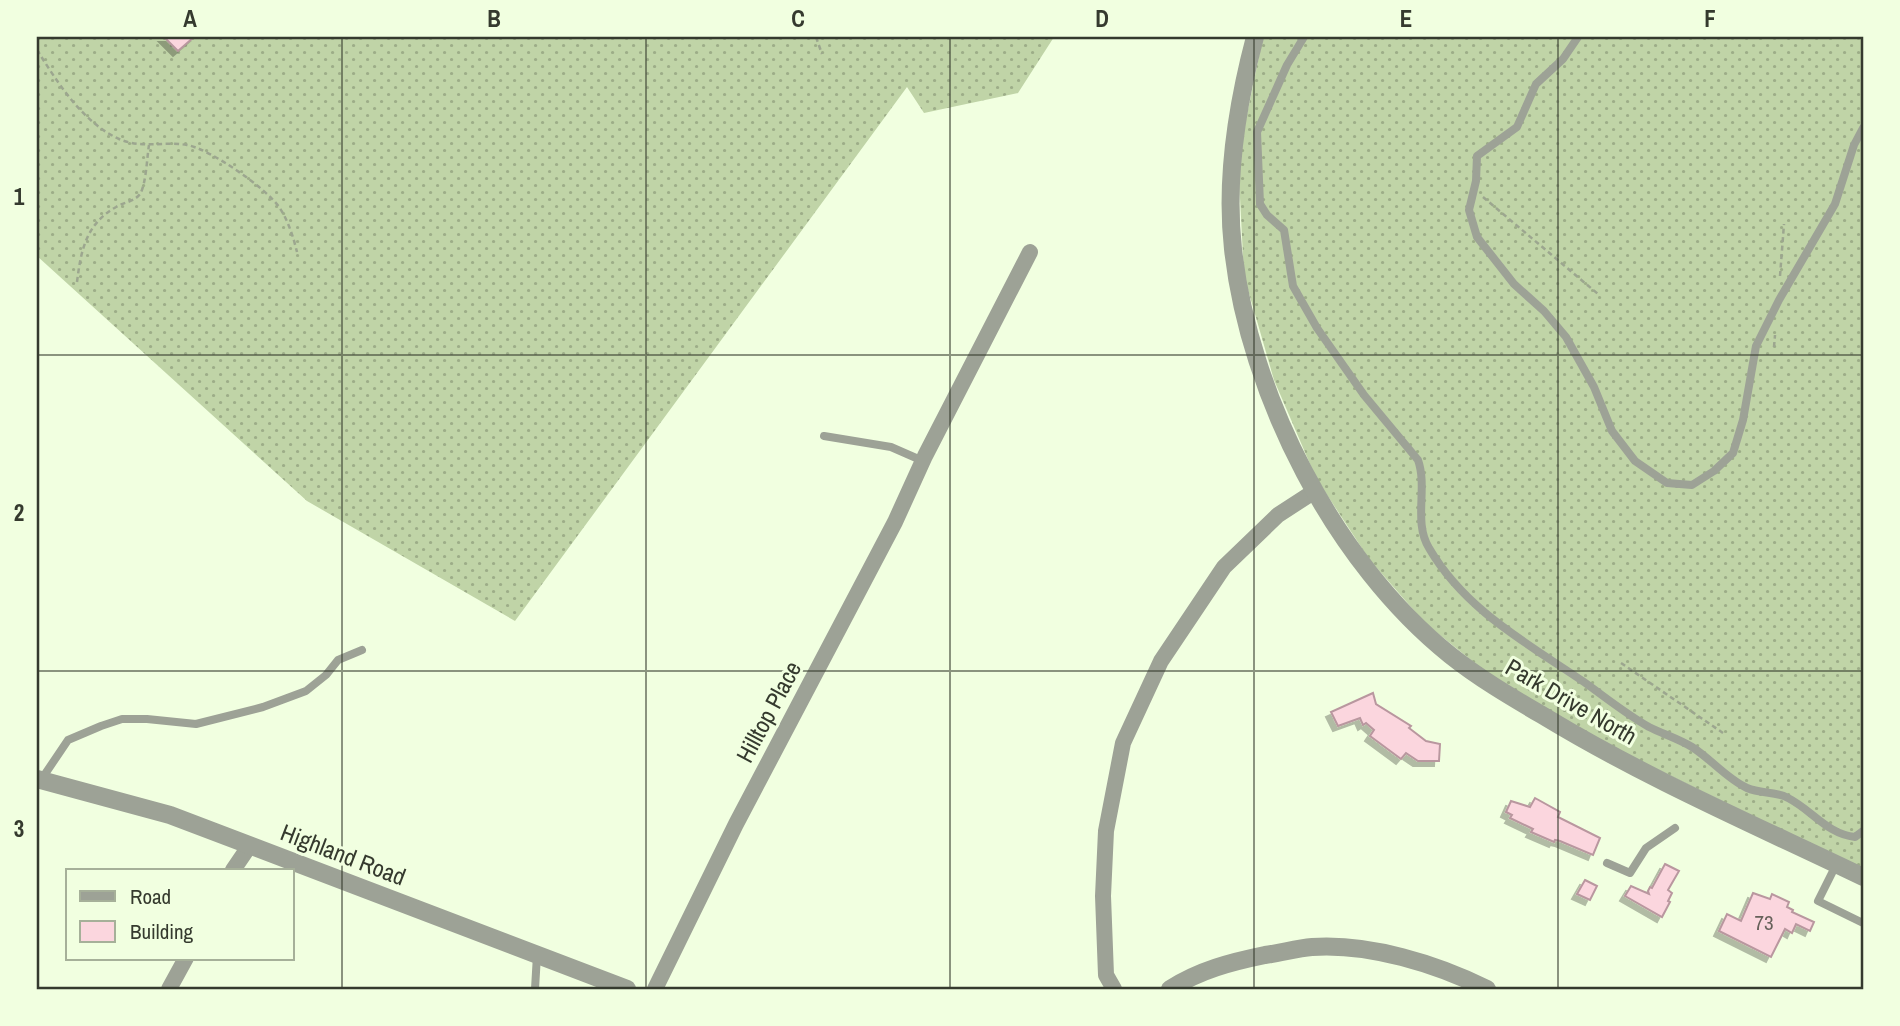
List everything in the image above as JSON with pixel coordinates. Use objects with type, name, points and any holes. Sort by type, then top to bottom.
[{"type":"street","name":"Park Drive North","points":[[1255,37],[1241,90],[1233,153],[1232,248],[1241,300],[1276,414],[1332,520],[1396,605],[1450,655],[1493,686],[1594,747],[1863,877]]},
{"type":"street","name":"Hilltop Place","points":[[654,989],[736,824],[895,522],[924,458],[1030,252]]},
{"type":"street","points":[[1114,989],[1106,975],[1103,896],[1106,831],[1123,743],[1161,661],[1224,567],[1278,515],[1315,491]]},
{"type":"street","name":"Highland Road","points":[[39,780],[170,815],[627,989]]},
{"type":"street","points":[[234,869],[250,845]]},
{"type":"street","points":[[1171,989],[1212,967],[1313,947],[1361,950],[1398,957],[1461,976],[1487,989]]},
{"type":"street","points":[[169,989],[185,960]]},
{"type":"lane","points":[[1304,37],[1287,65],[1257,132],[1260,204],[1267,215],[1284,230],[1293,286],[1317,328],[1364,395],[1418,460],[1422,470],[1421,526],[1427,546],[1470,601],[1498,624],[1619,708],[1647,726],[1691,746],[1745,787],[1762,794],[1776,793],[1789,798],[1840,835],[1855,837],[1863,831]]},
{"type":"lane","points":[[1578,37],[1563,59],[1536,84],[1517,127],[1477,156],[1476,181],[1469,210],[1477,237],[1514,284],[1545,310],[1566,337],[1594,387],[1612,432],[1635,461],[1667,483],[1692,485],[1714,471],[1733,453],[1743,420],[1756,346],[1779,300],[1835,204],[1854,145],[1863,128]]},
{"type":"lane","points":[[824,436],[891,447],[924,458]]},
{"type":"lane","points":[[39,780],[68,740],[101,726],[122,719],[196,724],[263,707],[306,691],[326,675],[338,660],[362,650]]},
{"type":"lane","points":[[1607,863],[1630,873],[1646,848],[1675,828]]},
{"type":"lane","points":[[1836,864],[1818,901],[1863,923]]},
{"type":"lane","points":[[535,989],[537,955]]},
{"type":"path","points":[[816,37],[822,54]]},
{"type":"path","points":[[37,50],[79,108],[98,126],[133,145],[185,145],[201,149],[264,191],[279,206],[297,252]]},
{"type":"path","points":[[77,282],[83,247],[94,223],[119,205],[133,200],[141,192],[149,145]]},
{"type":"path","points":[[1475,190],[1598,294]]},
{"type":"path","points":[[1621,663],[1723,733]]},
{"type":"green space","points":[[37,37],[1054,37],[1018,93],[924,113],[907,87],[515,621],[307,501],[37,256]]},
{"type":"green space","points":[[1263,37],[1863,37],[1863,870],[1583,733],[1492,677],[1425,623],[1369,559],[1316,478],[1274,380],[1244,276],[1238,158]]},
{"type":"building","points":[[164,37],[194,37],[178,51]]},
{"type":"building","points":[[1373,693],[1376,704],[1411,726],[1409,728],[1426,741],[1440,744],[1439,761],[1418,761],[1406,753],[1401,759],[1370,736],[1374,730],[1366,723],[1363,725],[1360,718],[1338,726],[1331,712]]},
{"type":"building","points":[[1535,798],[1560,812],[1558,817],[1600,838],[1593,855],[1531,832],[1533,829],[1510,818],[1512,815],[1506,812],[1511,801],[1530,807]]},
{"type":"building","points":[[1665,864],[1679,871],[1668,890],[1672,893],[1668,901],[1670,902],[1662,917],[1625,896],[1631,886],[1649,894],[1650,887],[1652,888]]},
{"type":"building","points":[[1585,880],[1597,886],[1590,900],[1577,894]]},
{"type":"building","points":[[1753,893],[1770,899],[1772,894],[1789,902],[1787,907],[1793,910],[1792,912],[1814,922],[1810,931],[1796,924],[1792,933],[1785,929],[1771,957],[1719,931],[1727,914],[1741,921]]}]
